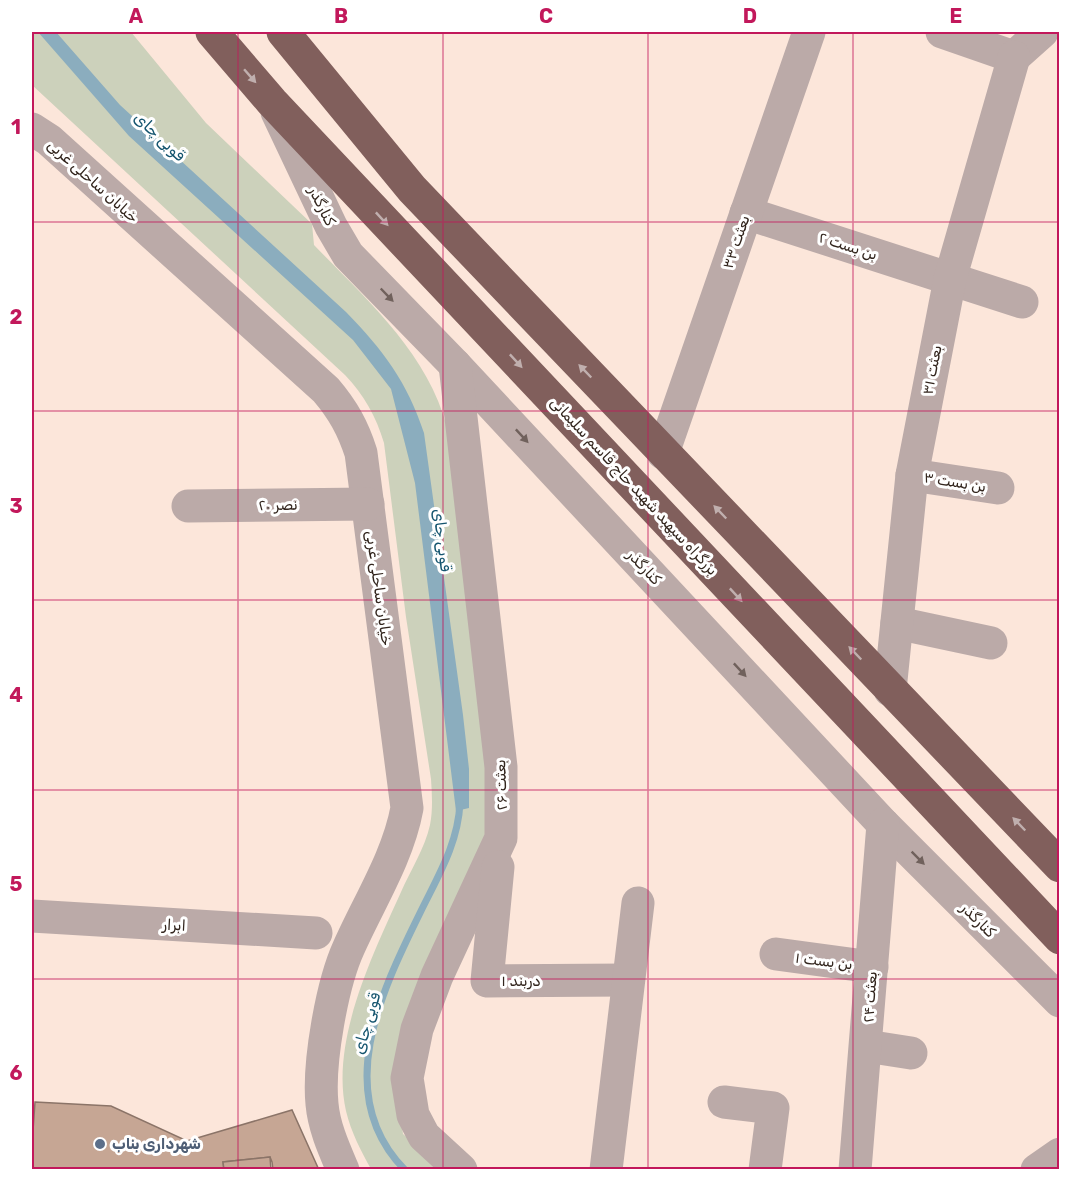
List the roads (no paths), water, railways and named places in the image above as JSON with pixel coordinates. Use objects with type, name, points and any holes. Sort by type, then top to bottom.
[{"type":"highway","name":"بزرگراه سپهبد شهید حاج قاسم سلیمانی","points":[[212,32],[272,102],[1059,938]]},
{"type":"highway","points":[[283,32],[412,189],[1059,866]]},
{"type":"street","name":"بعثت ۳۳","points":[[663,453],[809,32]]},
{"type":"street","points":[[942,32],[1014,57],[1042,32]]},
{"type":"street","name":"بعثت ۳۱","points":[[890,690],[912,475],[950,279],[1014,57]]},
{"type":"street","name":"کنارگذر","points":[[272,102],[331,226],[348,255],[455,365],[883,824],[1059,1001]]},
{"type":"street","name":"خیابان ساحلی غربی","points":[[32,129],[66,156],[340,406],[353,427],[361,453],[407,808],[399,841],[348,950],[335,995],[323,1062],[322,1104],[343,1170]]},
{"type":"street","name":"بن بست ۲","points":[[746,213],[1022,302]]},
{"type":"street","name":"بعثت ۲۶","points":[[455,365],[501,767],[501,838],[437,976],[417,1029],[406,1077],[412,1115],[424,1136],[460,1170]]},
{"type":"street","name":"بن بست ۳","points":[[912,475],[998,488]]},
{"type":"street","name":"نصر ۲۰","points":[[188,506],[368,504]]},
{"type":"street","points":[[897,623],[991,643]]},
{"type":"street","name":"بعثت ۲۴","points":[[855,1170],[883,824]]},
{"type":"street","name":"دربند ۱","points":[[501,838],[487,981],[628,980]]},
{"type":"street","points":[[606,1170],[638,903]]},
{"type":"street","name":"ابرار","points":[[32,916],[316,933]]},
{"type":"street","name":"بن بست ۱","points":[[776,954],[872,967]]},
{"type":"street","points":[[866,1046],[911,1053]]},
{"type":"street","points":[[724,1102],[773,1108],[765,1170]]},
{"type":"street","points":[[1037,1170],[1059,1154]]},
{"type":"water","name":"قوبی چای","points":[[38,32],[56,32],[120,105],[346,312],[372,340],[402,383],[424,433],[463,715],[469,769],[469,808],[456,811],[415,483],[391,389],[353,340],[129,136]]},
{"type":"waterway","name":"قوبی چای","points":[[405,1170],[383,1141],[371,1109],[367,1077],[370,1043],[391,976],[451,846],[460,803]]},
{"type":"place","name":"شهرداری بناب","points":[[100,1144]]}]
